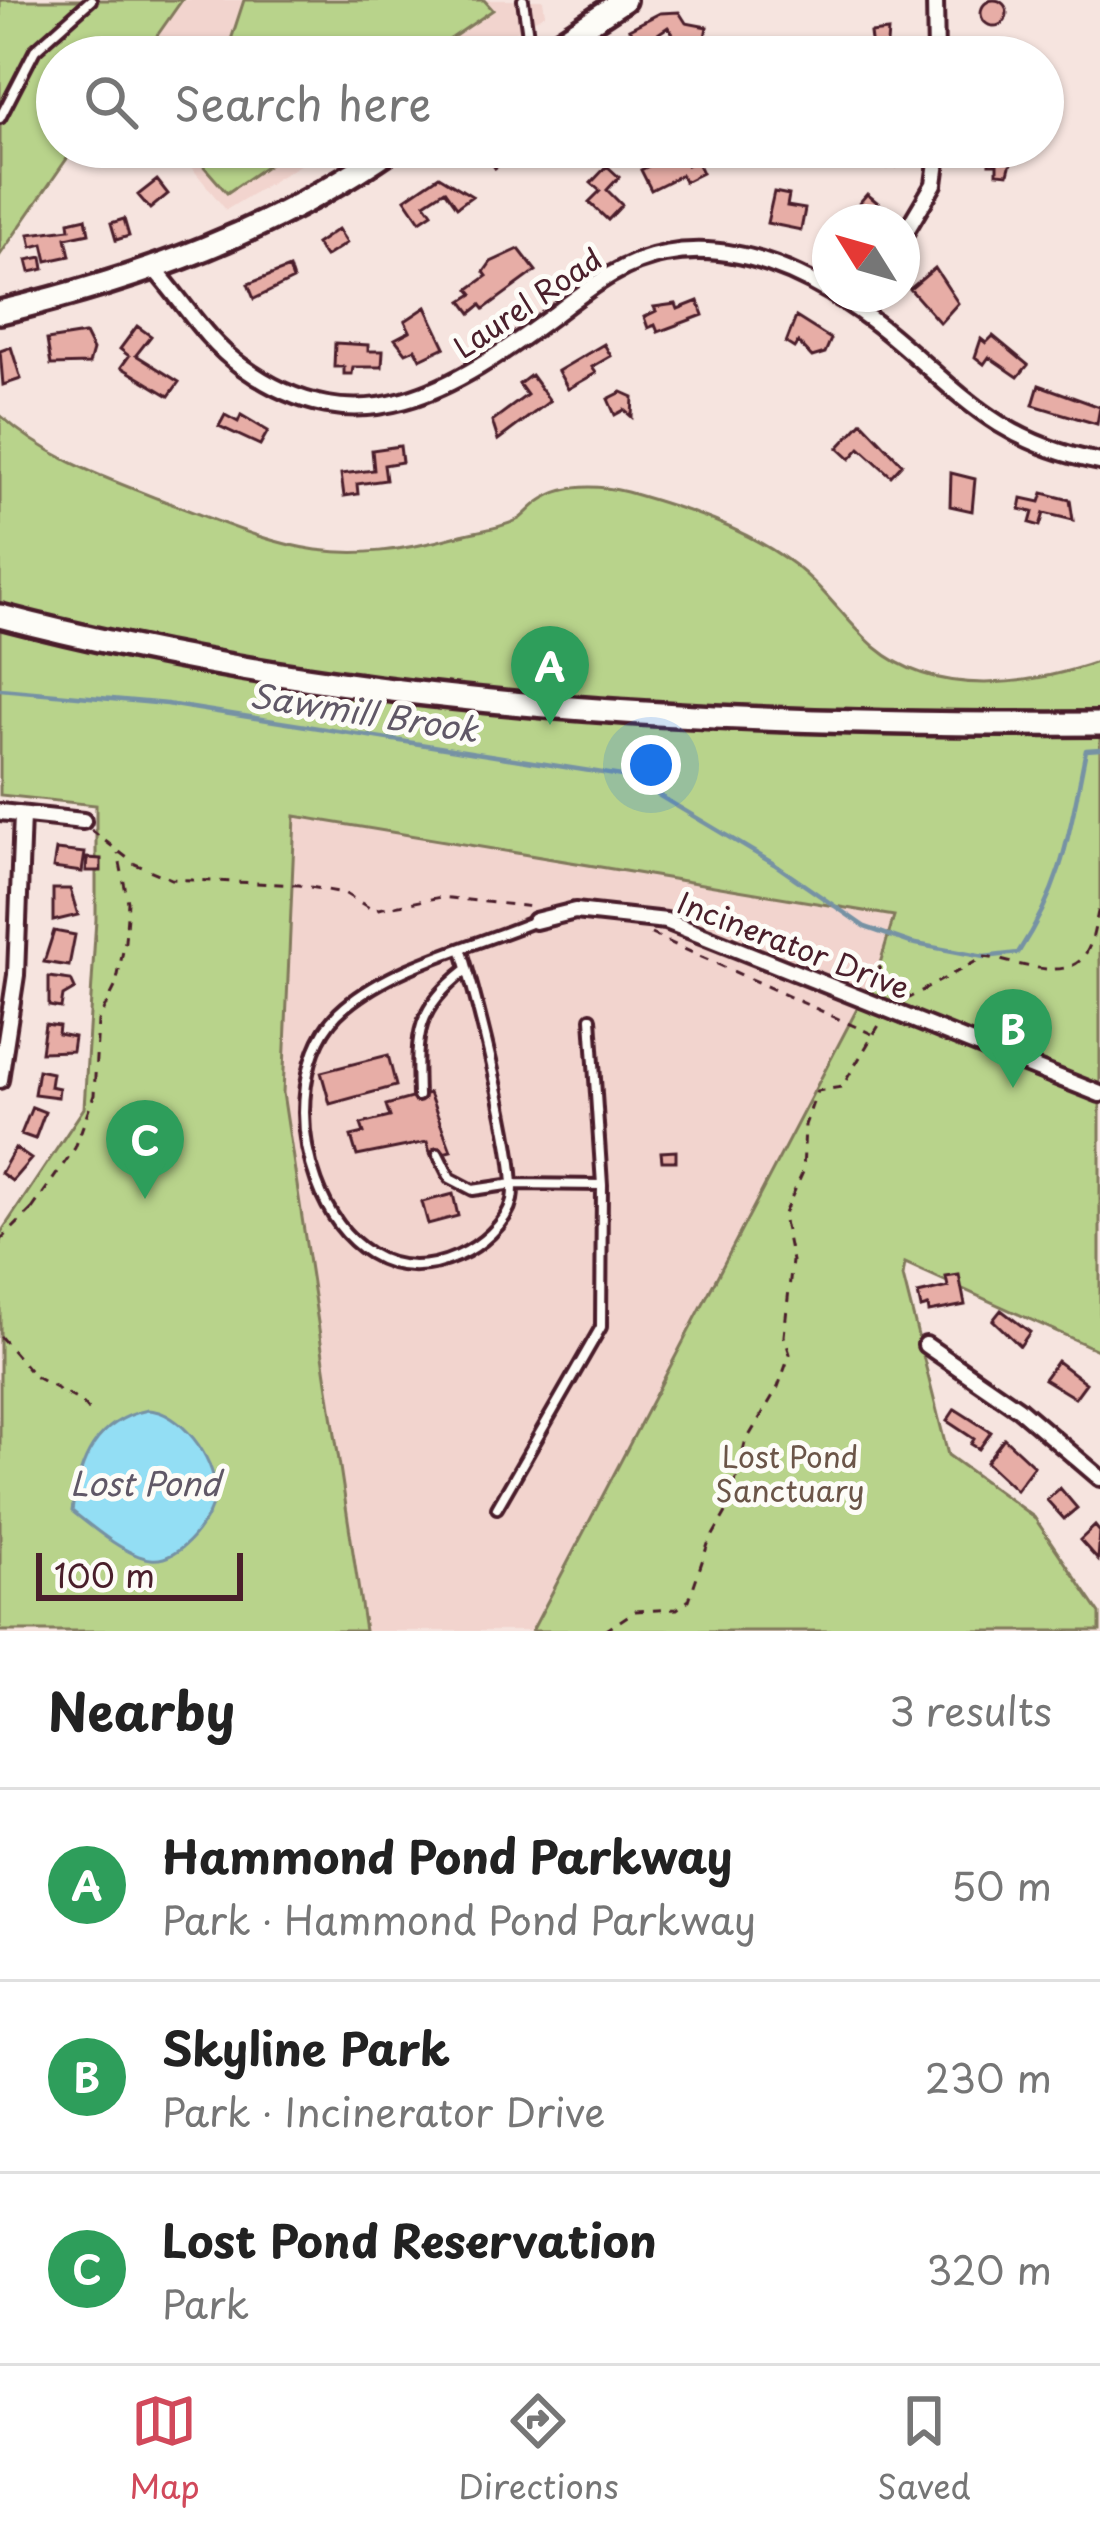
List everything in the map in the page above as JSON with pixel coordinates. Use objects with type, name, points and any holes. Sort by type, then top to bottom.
[{"type":"main road","points":[[567,36],[624,0]]},
{"type":"main road","points":[[0,312],[156,271],[267,223],[359,168]]},
{"type":"main road","points":[[0,616],[225,662],[558,710],[871,725],[1100,724]]},
{"type":"street","points":[[934,0],[935,36]]},
{"type":"street","points":[[920,208],[934,184],[936,168]]},
{"type":"street","name":"Laurel Road","points":[[156,271],[211,340],[263,382],[300,398],[377,407],[470,376],[611,274],[664,254],[701,251],[778,264],[812,281]]},
{"type":"street","name":"Laurel Road","points":[[859,312],[990,422],[1020,440],[1100,462]]},
{"type":"street","points":[[0,812],[83,820]]},
{"type":"street","points":[[0,1080],[16,975],[22,815]]},
{"type":"street","name":"Incinerator Drive","points":[[536,921],[555,913],[614,913],[665,921],[1100,1094]]},
{"type":"street","points":[[926,1345],[1019,1409],[1100,1478]]},
{"type":"lane","points":[[51,36],[91,0]]},
{"type":"lane","points":[[523,0],[530,36]]},
{"type":"lane","points":[[0,118],[36,49]]},
{"type":"lane","name":"Incinerator Drive","points":[[513,1184],[512,1204],[479,1247],[445,1262],[404,1269],[363,1254],[326,1208],[301,1108],[316,1057],[344,1008],[393,978],[536,921]]},
{"type":"lane","points":[[462,951],[513,1184]]},
{"type":"lane","points":[[418,1096],[416,1036],[434,995],[467,969]]},
{"type":"lane","points":[[497,1508],[602,1327],[602,1185],[591,1018]]},
{"type":"lane","points":[[438,1154],[450,1178],[473,1190],[513,1184],[602,1185]]},
{"type":"path","points":[[83,820],[117,852],[171,880],[299,885],[344,893],[374,910],[441,897],[555,913]]},
{"type":"path","points":[[32,1209],[75,1148],[94,1095],[98,1021],[116,985],[125,941],[128,902],[117,852]]},
{"type":"path","points":[[604,1631],[635,1611],[677,1609],[688,1600],[708,1544],[729,1507],[746,1443],[766,1414],[790,1354],[784,1336],[792,1261],[783,1216],[803,1172],[805,1126],[818,1091],[842,1087],[890,1010],[984,957],[1021,967],[1070,968],[1084,958],[1100,905]]},
{"type":"path","points":[[644,931],[873,1035]]},
{"type":"path","points":[[0,1241],[38,1203]]},
{"type":"path","points":[[0,1336],[34,1376],[80,1401],[93,1415]]},
{"type":"shaded area","points":[[182,0],[543,0],[545,14],[509,36],[157,36]]},
{"type":"shaded area","points":[[192,168],[295,168],[226,210]]},
{"type":"shaded area","points":[[294,816],[894,916],[879,966],[532,1631],[365,1631],[283,1093]]},
{"type":"green space","points":[[0,0],[182,0],[157,36],[36,36],[36,168],[60,168],[0,255]]},
{"type":"green space","points":[[244,0],[484,0],[493,10],[455,36],[232,36]]},
{"type":"green space","points":[[205,168],[263,168],[227,193]]},
{"type":"green space","name":"Lost Pond Sanctuary","points":[[0,415],[37,443],[95,474],[237,529],[304,548],[372,552],[412,547],[513,522],[560,491],[605,488],[692,512],[774,551],[804,573],[875,647],[927,675],[985,683],[1015,681],[1100,661],[1100,1351],[905,1263],[903,1276],[948,1455],[1034,1517],[1100,1614],[1100,1631],[532,1631],[879,967],[894,916],[295,816],[283,1093],[365,1631],[0,1631],[0,1234],[84,1108],[96,919],[96,805],[0,795]]},
{"type":"water","name":"Lost Pond","points":[[148,1410],[172,1418],[194,1438],[209,1464],[215,1490],[209,1513],[194,1537],[173,1554],[151,1559],[120,1547],[72,1511],[79,1476],[93,1446],[115,1423]]},
{"type":"building","points":[[994,0],[1007,13],[994,26],[981,13]]},
{"type":"building","points":[[679,12],[686,23],[707,27],[705,36],[674,36],[668,27],[655,36],[634,36],[629,29],[660,13]]},
{"type":"building","points":[[605,168],[619,177],[607,190],[622,205],[608,220],[589,202],[600,191],[591,183]]},
{"type":"building","points":[[700,168],[702,173],[684,182],[681,175],[651,190],[641,170]]},
{"type":"building","points":[[439,176],[472,196],[457,207],[445,190],[425,203],[432,213],[420,221],[405,199]]},
{"type":"building","points":[[157,180],[168,194],[150,209],[138,195]]},
{"type":"building","points":[[774,192],[789,195],[787,206],[805,209],[801,230],[767,223]]},
{"type":"building","points":[[867,194],[879,204],[858,204]]},
{"type":"building","points":[[86,218],[89,233],[66,238],[70,256],[47,261],[43,244],[32,247],[29,234],[70,229],[69,222]]},
{"type":"building","points":[[124,219],[129,236],[116,240],[111,223]]},
{"type":"building","points":[[338,229],[347,243],[325,257],[316,244]]},
{"type":"building","points":[[519,249],[536,271],[484,309],[481,305],[471,313],[462,301],[473,294],[469,289],[487,276],[484,272],[491,262]]},
{"type":"building","points":[[42,257],[44,269],[30,272],[27,260]]},
{"type":"building","points":[[289,268],[293,280],[254,299],[248,284]]},
{"type":"building","points":[[935,268],[958,303],[940,323],[920,300],[920,281]]},
{"type":"building","points":[[698,301],[703,315],[658,332],[655,325],[648,328],[644,317],[656,311],[654,307],[676,304],[678,309]]},
{"type":"building","points":[[426,307],[445,347],[420,359],[415,349],[406,353],[395,339],[410,331],[405,321]]},
{"type":"building","points":[[796,317],[831,339],[825,353],[812,357],[798,342],[794,348],[786,343]]},
{"type":"building","points":[[137,326],[151,336],[136,355],[179,382],[169,396],[121,367],[129,356],[120,349]]},
{"type":"building","points":[[85,334],[93,350],[89,364],[51,365],[47,340]]},
{"type":"building","points":[[993,336],[1028,365],[1018,377],[989,357],[984,364],[975,357],[981,339],[986,343]]},
{"type":"building","points":[[335,343],[383,351],[382,367],[353,367],[352,374],[344,374],[344,367],[334,367]]},
{"type":"building","points":[[604,344],[611,356],[592,367],[596,373],[568,389],[558,371]]},
{"type":"building","points":[[11,347],[21,379],[3,385],[0,351]]},
{"type":"building","points":[[531,375],[550,401],[498,440],[492,421],[527,395],[519,384]]},
{"type":"building","points":[[1039,385],[1100,407],[1097,424],[1033,405]]},
{"type":"building","points":[[622,392],[633,397],[632,417],[624,410],[615,415],[608,399]]},
{"type":"building","points":[[225,415],[238,422],[241,415],[268,431],[260,445],[219,426]]},
{"type":"building","points":[[862,422],[902,464],[891,476],[860,448],[850,459],[838,448]]},
{"type":"building","points":[[400,446],[402,462],[384,465],[386,480],[357,484],[358,494],[344,496],[341,474],[374,470],[372,450]]},
{"type":"building","points":[[951,473],[975,479],[972,511],[950,506]]},
{"type":"building","points":[[1043,493],[1070,500],[1073,520],[1044,513],[1040,526],[1030,523],[1033,512],[1020,509],[1022,498],[1040,502]]},
{"type":"building","points":[[56,850],[85,853],[82,872],[53,868]]},
{"type":"building","points":[[87,858],[101,859],[101,871],[86,871]]},
{"type":"building","points":[[53,889],[70,889],[78,915],[53,921]]},
{"type":"building","points":[[54,931],[75,935],[69,966],[44,962]]},
{"type":"building","points":[[49,977],[71,980],[75,989],[63,996],[61,1008],[49,1006]]},
{"type":"building","points":[[45,1024],[59,1026],[58,1034],[74,1037],[72,1051],[41,1052]]},
{"type":"building","points":[[388,1055],[396,1086],[330,1104],[321,1072]]},
{"type":"building","points":[[38,1070],[52,1073],[50,1086],[59,1088],[58,1097],[34,1094]]},
{"type":"building","points":[[429,1093],[451,1151],[431,1156],[427,1142],[357,1156],[351,1136],[364,1133],[361,1124],[390,1117],[386,1105]]},
{"type":"building","points":[[32,1107],[45,1112],[35,1139],[21,1134]]},
{"type":"building","points":[[15,1148],[31,1159],[12,1181],[1,1173]]},
{"type":"building","points":[[676,1151],[676,1161],[662,1161],[661,1152]]},
{"type":"building","points":[[453,1194],[458,1216],[428,1224],[422,1202]]},
{"type":"building","points":[[959,1275],[965,1305],[929,1312],[928,1306],[921,1308],[918,1294],[948,1287],[946,1277]]},
{"type":"building","points":[[1001,1310],[1030,1332],[1020,1346],[993,1320]]},
{"type":"building","points":[[1057,1361],[1086,1383],[1075,1398],[1044,1379]]},
{"type":"building","points":[[955,1409],[991,1432],[979,1449],[971,1444],[974,1439],[947,1421]]},
{"type":"building","points":[[1004,1438],[1034,1466],[1016,1490],[986,1462]]},
{"type":"building","points":[[1060,1488],[1077,1508],[1064,1519],[1047,1500]]},
{"type":"building","points":[[1095,1526],[1100,1532],[1098,1560],[1080,1540]]},
{"type":"waterway","name":"Sawmill Brook","points":[[0,689],[167,704],[628,777],[774,864],[865,927],[911,943],[984,957],[1018,953],[1034,927],[1056,879],[1086,750],[1100,749]]},
{"type":"place","name":"Hammond Pond Parkway","points":[[550,725]]},
{"type":"place","name":"Skyline Park","points":[[1013,1088]]},
{"type":"place","name":"Lost Pond Reservation","points":[[145,1199]]}]
